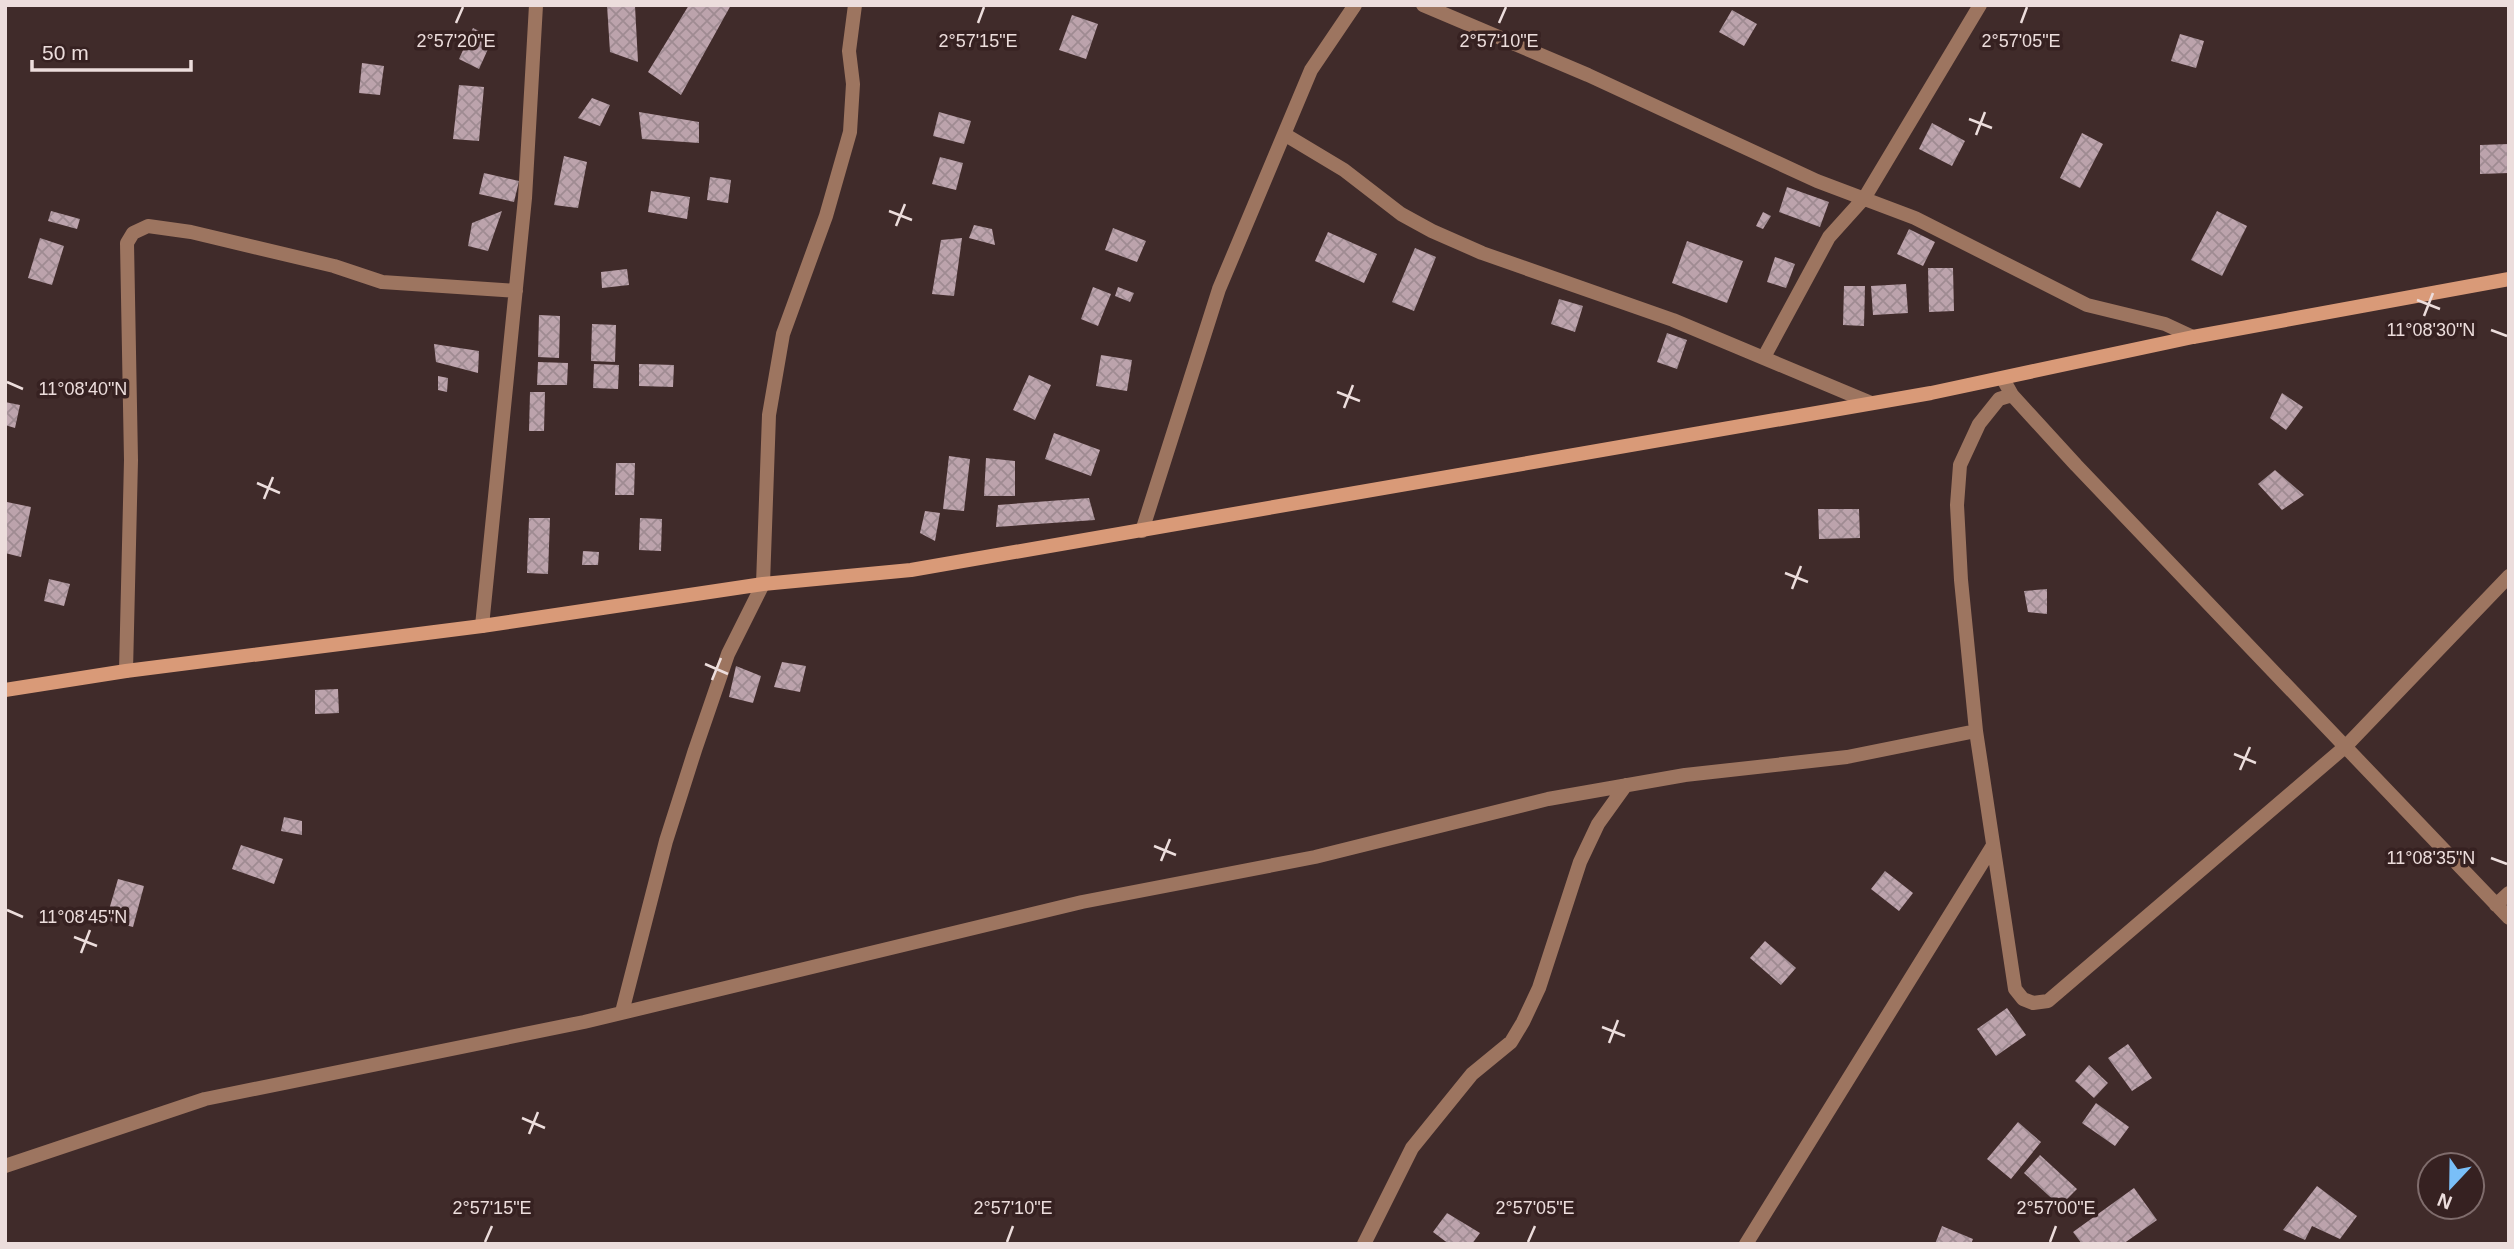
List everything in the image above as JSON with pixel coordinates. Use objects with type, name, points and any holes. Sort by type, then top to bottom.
[{"type":"street","points":[[482,626],[525,198],[536,5]]},
{"type":"street","points":[[622,1012],[666,841],[695,750],[728,654],[762,583],[769,415],[783,334],[826,216],[850,132],[853,84],[849,51],[855,5]]},
{"type":"street","points":[[1142,531],[1219,289],[1311,70],[1355,5]]},
{"type":"street","points":[[1423,5],[1588,75],[1817,181],[1915,218],[2087,304],[2165,324],[2193,337]]},
{"type":"street","points":[[1764,357],[1829,237],[1865,197],[1980,5]]},
{"type":"street","points":[[1284,134],[1344,170],[1401,214],[1432,231],[1482,253],[1673,320],[1871,403]]},
{"type":"street","points":[[126,671],[131,460],[127,243],[133,233],[148,226],[191,232],[334,266],[382,282],[516,291]]},
{"type":"street","points":[[5,690],[126,671],[482,626],[762,583],[911,570],[2003,379],[2193,337],[2509,279]]},
{"type":"street","points":[[2003,379],[2012,395],[2509,918]]},
{"type":"street","points":[[2012,395],[1999,399],[1979,424],[1960,465],[1957,505],[1961,580],[1976,731],[1993,847],[2015,989],[2023,999],[2033,1003],[2048,1000],[2346,746],[2509,576]]},
{"type":"street","points":[[5,1166],[205,1099],[432,1055],[1082,902],[1315,857],[1548,799],[1685,775],[1847,757],[1976,731]]},
{"type":"street","points":[[1364,1244],[1412,1148],[1472,1074],[1511,1042],[1523,1022],[1539,988],[1580,862],[1598,824],[1626,785]]},
{"type":"street","points":[[1746,1244],[1911,974],[1993,847]]},
{"type":"street","points":[[2496,905],[2509,893]]},
{"type":"building","points":[[607,5],[635,6],[638,62],[610,52]]},
{"type":"building","points":[[689,5],[731,5],[681,95],[648,72]]},
{"type":"building","points":[[1732,10],[1757,24],[1744,46],[1719,32]]},
{"type":"building","points":[[1072,15],[1098,24],[1086,59],[1059,50]]},
{"type":"building","points":[[473,28],[493,38],[479,69],[459,59]]},
{"type":"building","points":[[2180,34],[2204,41],[2196,68],[2171,61]]},
{"type":"building","points":[[362,63],[384,66],[380,95],[359,93]]},
{"type":"building","points":[[459,85],[484,87],[479,141],[453,139]]},
{"type":"building","points":[[592,98],[610,105],[600,126],[578,118]]},
{"type":"building","points":[[639,112],[699,122],[699,143],[642,139]]},
{"type":"building","points":[[939,112],[971,121],[964,144],[933,136]]},
{"type":"building","points":[[1932,123],[1965,141],[1952,166],[1919,149]]},
{"type":"building","points":[[2082,133],[2103,144],[2080,188],[2060,178]]},
{"type":"building","points":[[2509,144],[2509,173],[2480,174],[2480,145]]},
{"type":"building","points":[[564,156],[587,162],[578,208],[554,205]]},
{"type":"building","points":[[940,157],[963,163],[956,190],[932,184]]},
{"type":"building","points":[[484,173],[519,181],[514,202],[479,194]]},
{"type":"building","points":[[710,177],[731,180],[728,203],[707,200]]},
{"type":"building","points":[[1787,187],[1829,202],[1820,227],[1779,212]]},
{"type":"building","points":[[651,191],[690,197],[687,219],[648,212]]},
{"type":"building","points":[[51,211],[80,219],[77,229],[48,221]]},
{"type":"building","points":[[502,211],[488,251],[468,246],[472,223]]},
{"type":"building","points":[[2217,211],[2247,226],[2222,276],[2191,260]]},
{"type":"building","points":[[1763,212],[1771,216],[1763,229],[1756,226]]},
{"type":"building","points":[[974,225],[992,229],[995,245],[969,238]]},
{"type":"building","points":[[1113,228],[1146,241],[1137,262],[1105,250]]},
{"type":"building","points":[[1909,229],[1935,242],[1923,266],[1897,254]]},
{"type":"building","points":[[1328,232],[1377,254],[1364,283],[1315,261]]},
{"type":"building","points":[[40,238],[64,246],[52,285],[28,278]]},
{"type":"building","points":[[962,238],[954,296],[932,294],[941,240]]},
{"type":"building","points":[[1687,241],[1743,261],[1727,303],[1672,283]]},
{"type":"building","points":[[1415,248],[1436,257],[1414,311],[1392,302]]},
{"type":"building","points":[[1775,257],[1795,264],[1786,288],[1767,282]]},
{"type":"building","points":[[1928,268],[1953,268],[1954,311],[1929,312]]},
{"type":"building","points":[[627,269],[629,285],[602,288],[601,272]]},
{"type":"building","points":[[1906,284],[1908,313],[1873,315],[1871,286]]},
{"type":"building","points":[[1844,286],[1865,286],[1864,326],[1843,325]]},
{"type":"building","points":[[1093,287],[1111,294],[1098,326],[1081,319]]},
{"type":"building","points":[[1118,287],[1134,293],[1130,302],[1115,296]]},
{"type":"building","points":[[1559,299],[1583,306],[1575,332],[1551,324]]},
{"type":"building","points":[[539,315],[560,316],[559,358],[538,357]]},
{"type":"building","points":[[592,324],[616,325],[615,362],[591,361]]},
{"type":"building","points":[[1667,333],[1687,340],[1677,369],[1657,362]]},
{"type":"building","points":[[434,344],[479,351],[478,373],[436,362]]},
{"type":"building","points":[[1101,355],[1132,360],[1127,391],[1096,386]]},
{"type":"building","points":[[538,362],[568,363],[567,385],[537,385]]},
{"type":"building","points":[[594,364],[619,365],[618,389],[593,388]]},
{"type":"building","points":[[639,364],[674,365],[673,387],[639,386]]},
{"type":"building","points":[[1029,375],[1051,385],[1035,420],[1013,410]]},
{"type":"building","points":[[438,376],[448,378],[447,392],[438,390]]},
{"type":"building","points":[[530,392],[545,392],[544,431],[529,431]]},
{"type":"building","points":[[2282,393],[2303,407],[2286,430],[2270,418]]},
{"type":"building","points":[[5,402],[20,405],[15,428],[5,425]]},
{"type":"building","points":[[1054,433],[1100,450],[1091,476],[1045,459]]},
{"type":"building","points":[[949,456],[970,459],[964,511],[943,509]]},
{"type":"building","points":[[986,458],[1015,461],[1015,496],[984,496]]},
{"type":"building","points":[[616,463],[635,463],[634,495],[615,495]]},
{"type":"building","points":[[2275,470],[2304,495],[2282,510],[2258,484]]},
{"type":"building","points":[[1089,498],[1095,520],[996,527],[998,505]]},
{"type":"building","points":[[7,502],[31,507],[21,557],[5,553]]},
{"type":"building","points":[[1818,509],[1859,509],[1860,538],[1819,539]]},
{"type":"building","points":[[925,511],[940,513],[935,541],[920,533]]},
{"type":"building","points":[[529,518],[550,518],[548,574],[527,573]]},
{"type":"building","points":[[640,518],[662,519],[661,551],[639,550]]},
{"type":"building","points":[[583,551],[599,552],[598,565],[582,565]]},
{"type":"building","points":[[49,579],[70,584],[64,606],[44,601]]},
{"type":"building","points":[[2047,589],[2047,614],[2028,612],[2024,591]]},
{"type":"building","points":[[782,662],[806,666],[800,692],[774,687]]},
{"type":"building","points":[[736,666],[761,676],[753,703],[729,697]]},
{"type":"building","points":[[338,689],[339,713],[315,714],[315,690]]},
{"type":"building","points":[[284,817],[302,821],[302,835],[281,831]]},
{"type":"building","points":[[241,845],[283,859],[274,884],[232,869]]},
{"type":"building","points":[[1885,871],[1913,893],[1899,911],[1871,889]]},
{"type":"building","points":[[118,879],[144,886],[133,927],[106,920]]},
{"type":"building","points":[[1765,941],[1796,968],[1781,985],[1750,958]]},
{"type":"building","points":[[2007,1008],[2026,1035],[1996,1056],[1977,1029]]},
{"type":"building","points":[[2128,1044],[2152,1078],[2132,1091],[2108,1058]]},
{"type":"building","points":[[2089,1065],[2108,1083],[2094,1098],[2075,1081]]},
{"type":"building","points":[[2096,1103],[2129,1127],[2115,1146],[2082,1123]]},
{"type":"building","points":[[2018,1122],[2041,1142],[2011,1179],[1987,1159]]},
{"type":"building","points":[[2040,1155],[2077,1189],[2060,1206],[2024,1173]]},
{"type":"building","points":[[2317,1186],[2357,1216],[2340,1239],[2312,1226],[2305,1240],[2283,1230]]},
{"type":"building","points":[[2134,1188],[2157,1220],[2123,1244],[2082,1244],[2073,1232]]},
{"type":"building","points":[[1447,1213],[1480,1233],[1472,1244],[1449,1244],[1433,1232]]},
{"type":"building","points":[[1942,1226],[1973,1239],[1971,1244],[1935,1244]]}]
